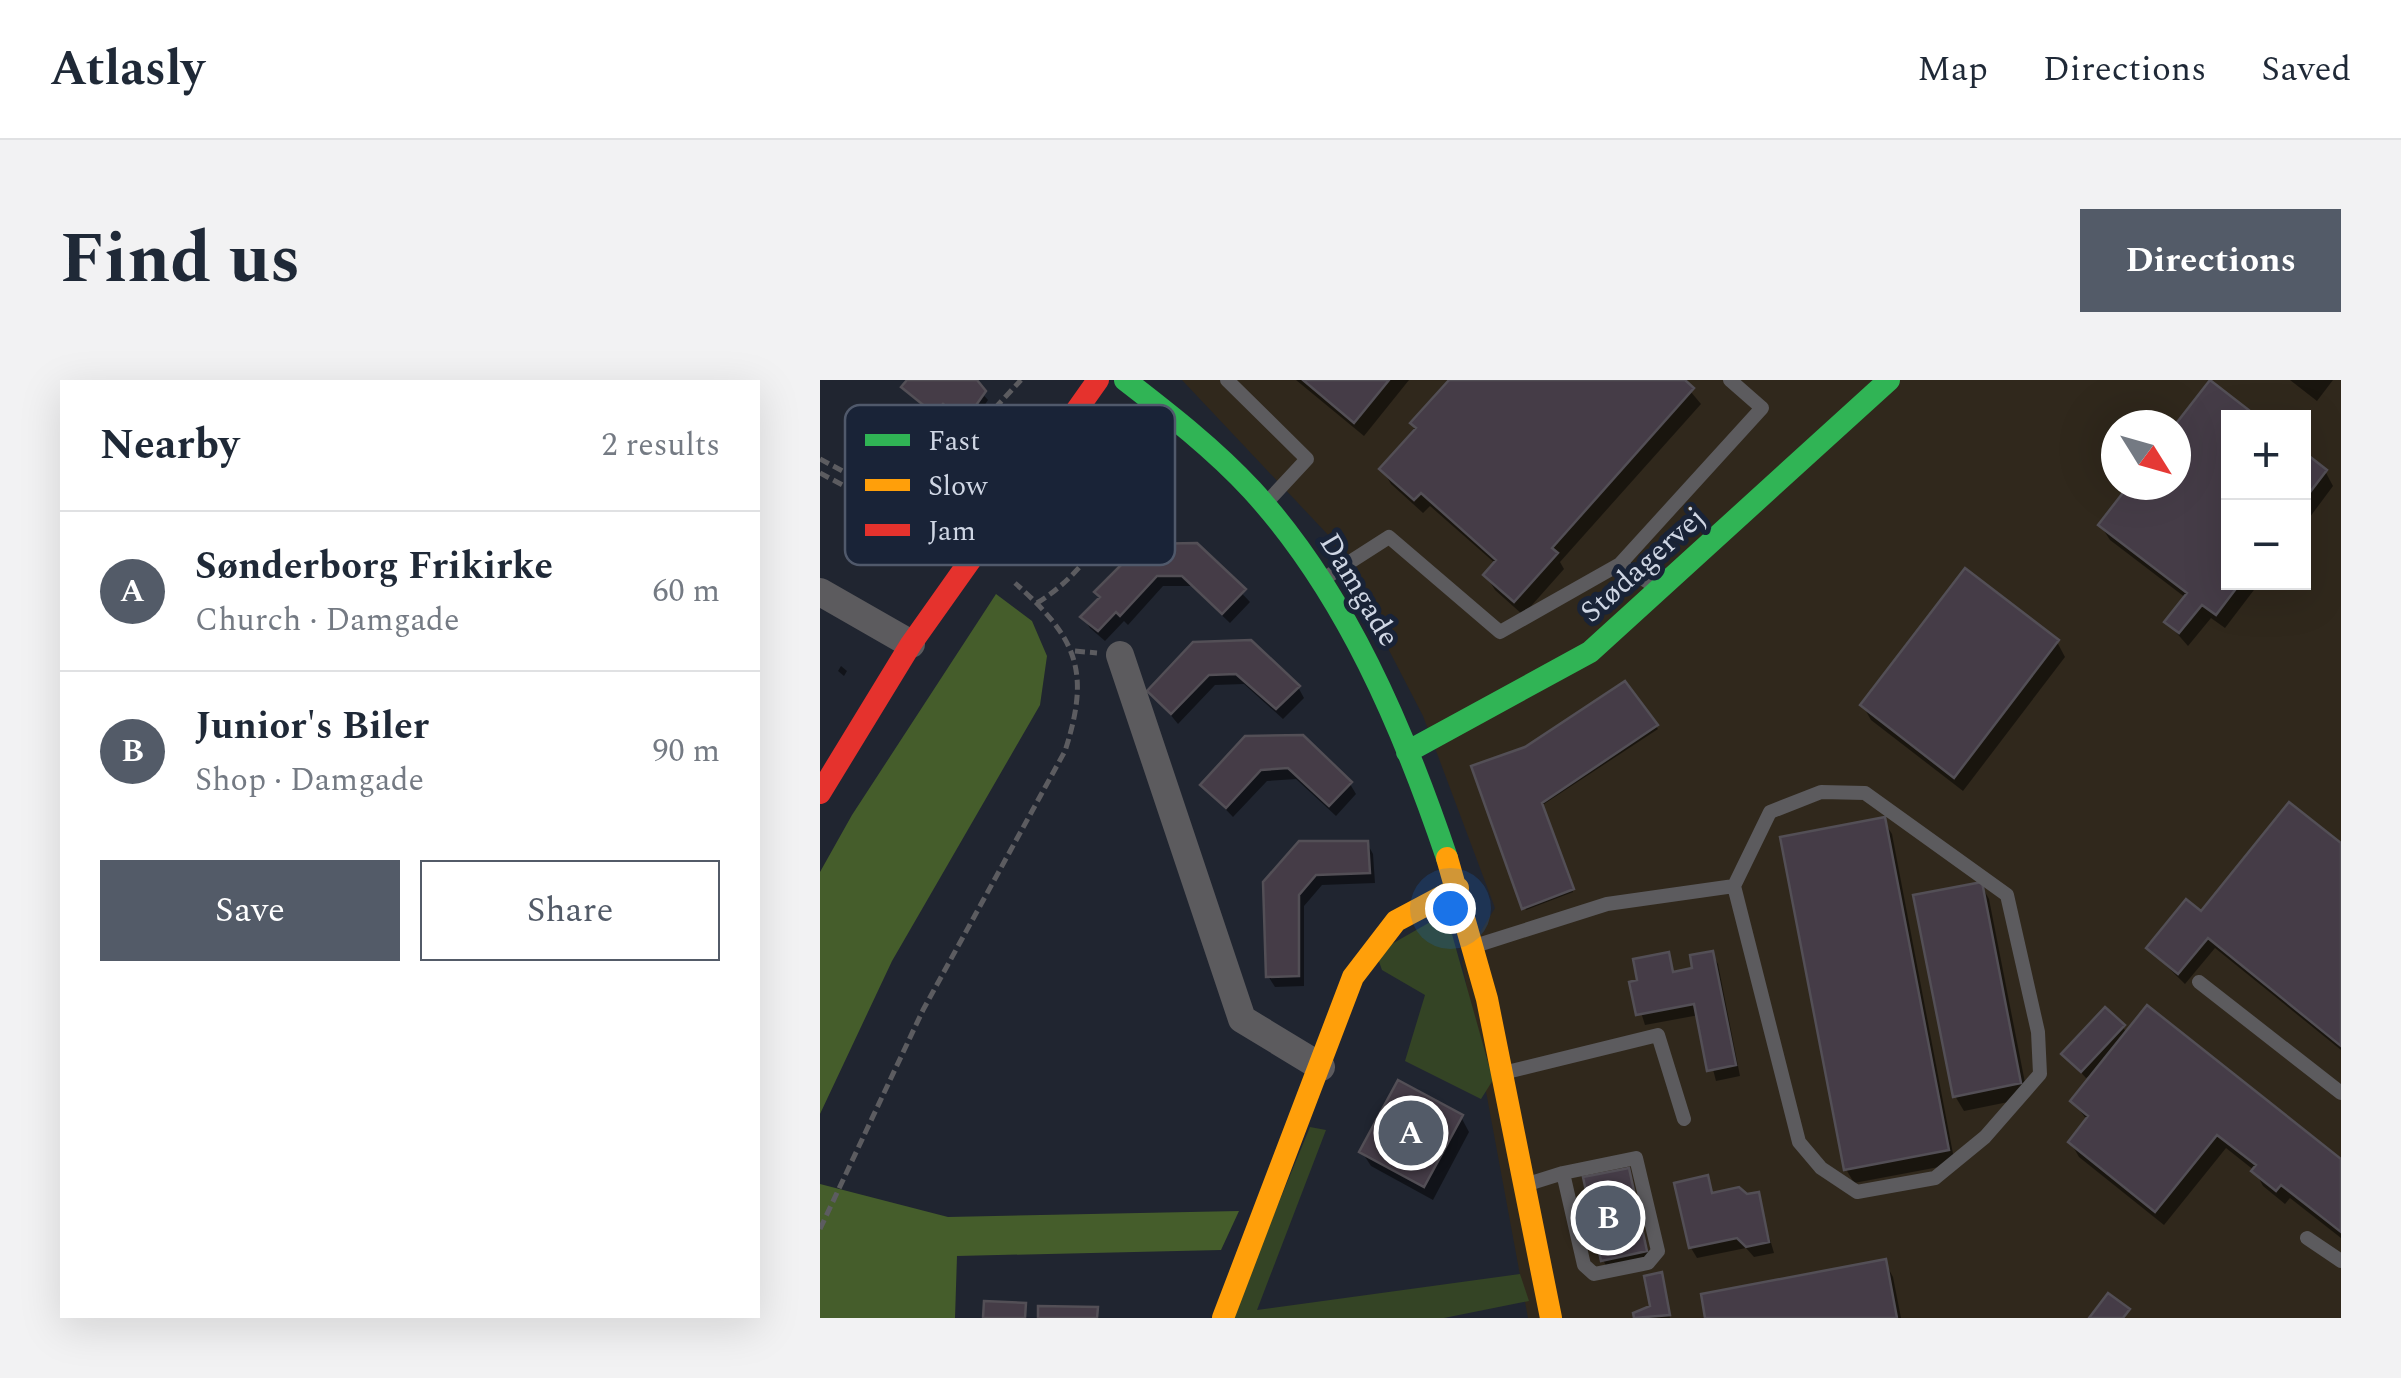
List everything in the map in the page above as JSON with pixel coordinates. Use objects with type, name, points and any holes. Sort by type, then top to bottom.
[{"type":"street","points":[[1080,405],[1098,380]]},
{"type":"street","name":"Damgade","points":[[1125,380],[1158,405]]},
{"type":"street","name":"Stødagervej","points":[[1407,752],[1590,652],[1662,591],[1889,380]]},
{"type":"street","name":"Damgade","points":[[1175,419],[1265,504],[1320,581],[1362,654],[1407,752],[1458,888],[1506,1072],[1551,1318]]},
{"type":"street","points":[[820,794],[911,644],[967,565]]},
{"type":"street","points":[[820,592],[911,644]]},
{"type":"street","points":[[1120,655],[1242,1019],[1321,1067]]},
{"type":"street","points":[[1223,1318],[1353,977],[1375,938],[1401,913],[1458,888]]},
{"type":"lane","points":[[1227,380],[1306,459],[1265,504]]},
{"type":"lane","points":[[1320,581],[1389,537],[1500,632],[1620,564],[1762,408],[1730,380]]},
{"type":"lane","points":[[1620,564],[1662,591]]},
{"type":"lane","points":[[1821,792],[1865,794],[2007,894],[2038,1032],[2040,1074],[1985,1138],[1935,1178],[1857,1192],[1821,1168],[1799,1142],[1734,886],[1770,812],[1821,792]]},
{"type":"lane","points":[[1472,947],[1607,904],[1734,886]]},
{"type":"lane","points":[[2198,982],[2341,1093]]},
{"type":"lane","points":[[1506,1072],[1658,1034],[1684,1120]]},
{"type":"lane","points":[[1528,1184],[1563,1173],[1636,1158],[1658,1251],[1648,1264],[1594,1274],[1584,1266],[1563,1173]]},
{"type":"lane","points":[[2307,1238],[2341,1262]]},
{"type":"path","points":[[998,405],[1021,380]]},
{"type":"path","points":[[820,459],[845,473]]},
{"type":"path","points":[[820,473],[845,486]]},
{"type":"path","points":[[1037,603],[1067,586],[1086,565]]},
{"type":"path","points":[[820,1229],[923,1010],[1065,751],[1077,714],[1075,651],[1037,603],[1014,583]]},
{"type":"shaded area","points":[[1182,380],[2341,380],[2341,1318],[1528,1318],[1462,962],[1495,908],[1423,716],[1331,538]]},
{"type":"green space","points":[[996,594],[1032,621],[1047,656],[1040,705],[892,961],[820,1114],[820,872],[852,815]]},
{"type":"green space","points":[[1446,913],[1493,1080],[1481,1099],[1405,1061],[1425,995],[1382,970],[1376,953]]},
{"type":"green space","points":[[1310,1127],[1326,1130],[1257,1310],[1520,1274],[1529,1301],[1444,1318],[1231,1318]]},
{"type":"green space","points":[[820,1184],[948,1217],[1239,1211],[1221,1250],[957,1256],[955,1318],[820,1318]]},
{"type":"building","points":[[907,380],[977,380],[986,391],[976,405],[923,405],[901,387]]},
{"type":"building","points":[[1303,380],[1389,380],[1354,423]]},
{"type":"building","points":[[1449,380],[1685,380],[1694,388],[1552,548],[1558,553],[1514,602],[1483,575],[1496,560],[1421,493],[1414,500],[1379,469],[1416,428],[1410,423]]},
{"type":"building","points":[[2210,380],[2249,410],[2221,410],[2221,590],[2235,590],[2216,615],[2202,605],[2179,633],[2164,622],[2187,593],[2098,525],[2117,500],[2191,500],[2191,410],[2187,410]]},
{"type":"building","points":[[2311,457],[2327,470],[2311,491]]},
{"type":"building","points":[[1175,543],[1197,543],[1246,589],[1222,614],[1182,576],[1157,576],[1120,616],[1116,612],[1098,631],[1080,617],[1100,597],[1094,592],[1121,565],[1175,565]]},
{"type":"building","points":[[1965,568],[2059,640],[1954,778],[1860,705]]},
{"type":"building","points":[[1251,640],[1300,686],[1276,709],[1236,674],[1209,675],[1171,714],[1147,691],[1193,642]]},
{"type":"building","points":[[1625,681],[1658,725],[1542,803],[1574,889],[1522,909],[1471,766],[1525,747]]},
{"type":"building","points":[[1303,735],[1352,782],[1329,806],[1288,768],[1261,770],[1226,808],[1200,785],[1245,736]]},
{"type":"building","points":[[2289,802],[2341,843],[2341,1046],[2208,938],[2178,974],[2146,948],[2186,899],[2201,911]]},
{"type":"building","points":[[1885,817],[1949,1150],[1844,1170],[1780,837]]},
{"type":"building","points":[[1299,841],[1368,841],[1370,873],[1316,875],[1299,895],[1299,976],[1266,977],[1263,882]]},
{"type":"building","points":[[1982,882],[2021,1083],[1953,1097],[1913,895]]},
{"type":"building","points":[[1713,951],[1736,1065],[1707,1071],[1694,1004],[1636,1015],[1629,982],[1637,980],[1633,959],[1669,952],[1673,972],[1692,968],[1690,955]]},
{"type":"building","points":[[2147,1005],[2341,1159],[2341,1232],[2281,1185],[2276,1191],[2251,1171],[2256,1165],[2217,1135],[2155,1212],[2068,1142],[2088,1116],[2070,1101]]},
{"type":"building","points":[[2105,1007],[2125,1025],[2081,1072],[2061,1054]]},
{"type":"building","points":[[1398,1080],[1463,1115],[1424,1187],[1359,1152]]},
{"type":"building","points":[[1629,1168],[1647,1251],[1601,1261],[1583,1177]]},
{"type":"building","points":[[1708,1175],[1712,1193],[1739,1187],[1747,1194],[1759,1192],[1769,1242],[1746,1247],[1737,1238],[1689,1248],[1674,1183]]},
{"type":"building","points":[[1886,1259],[1897,1318],[1705,1318],[1701,1294]]},
{"type":"building","points":[[1662,1272],[1670,1315],[1634,1318],[1633,1313],[1650,1306],[1644,1276]]},
{"type":"building","points":[[2108,1293],[2130,1309],[2123,1318],[2089,1318]]},
{"type":"building","points":[[984,1301],[1026,1303],[1025,1318],[983,1318]]},
{"type":"building","points":[[1038,1306],[1098,1307],[1097,1318],[1038,1318]]},
{"type":"traffic: fast","points":[[1125,380],[1157,405]]},
{"type":"traffic: fast","points":[[1407,752],[1590,652],[1889,380]]},
{"type":"traffic: fast","points":[[1175,419],[1252,490],[1316,573],[1391,712],[1447,858]]},
{"type":"traffic: slow","points":[[1447,858],[1487,999],[1551,1318]]},
{"type":"traffic: slow","points":[[1223,1318],[1353,977],[1396,921],[1458,888]]},
{"type":"traffic: jam","points":[[1080,405],[1098,380]]},
{"type":"traffic: jam","points":[[820,793],[911,644],[967,565]]},
{"type":"place","name":"Sønderborg Frikirke","points":[[1411,1133]]},
{"type":"place","name":"Junior's Biler","points":[[1608,1218]]}]
